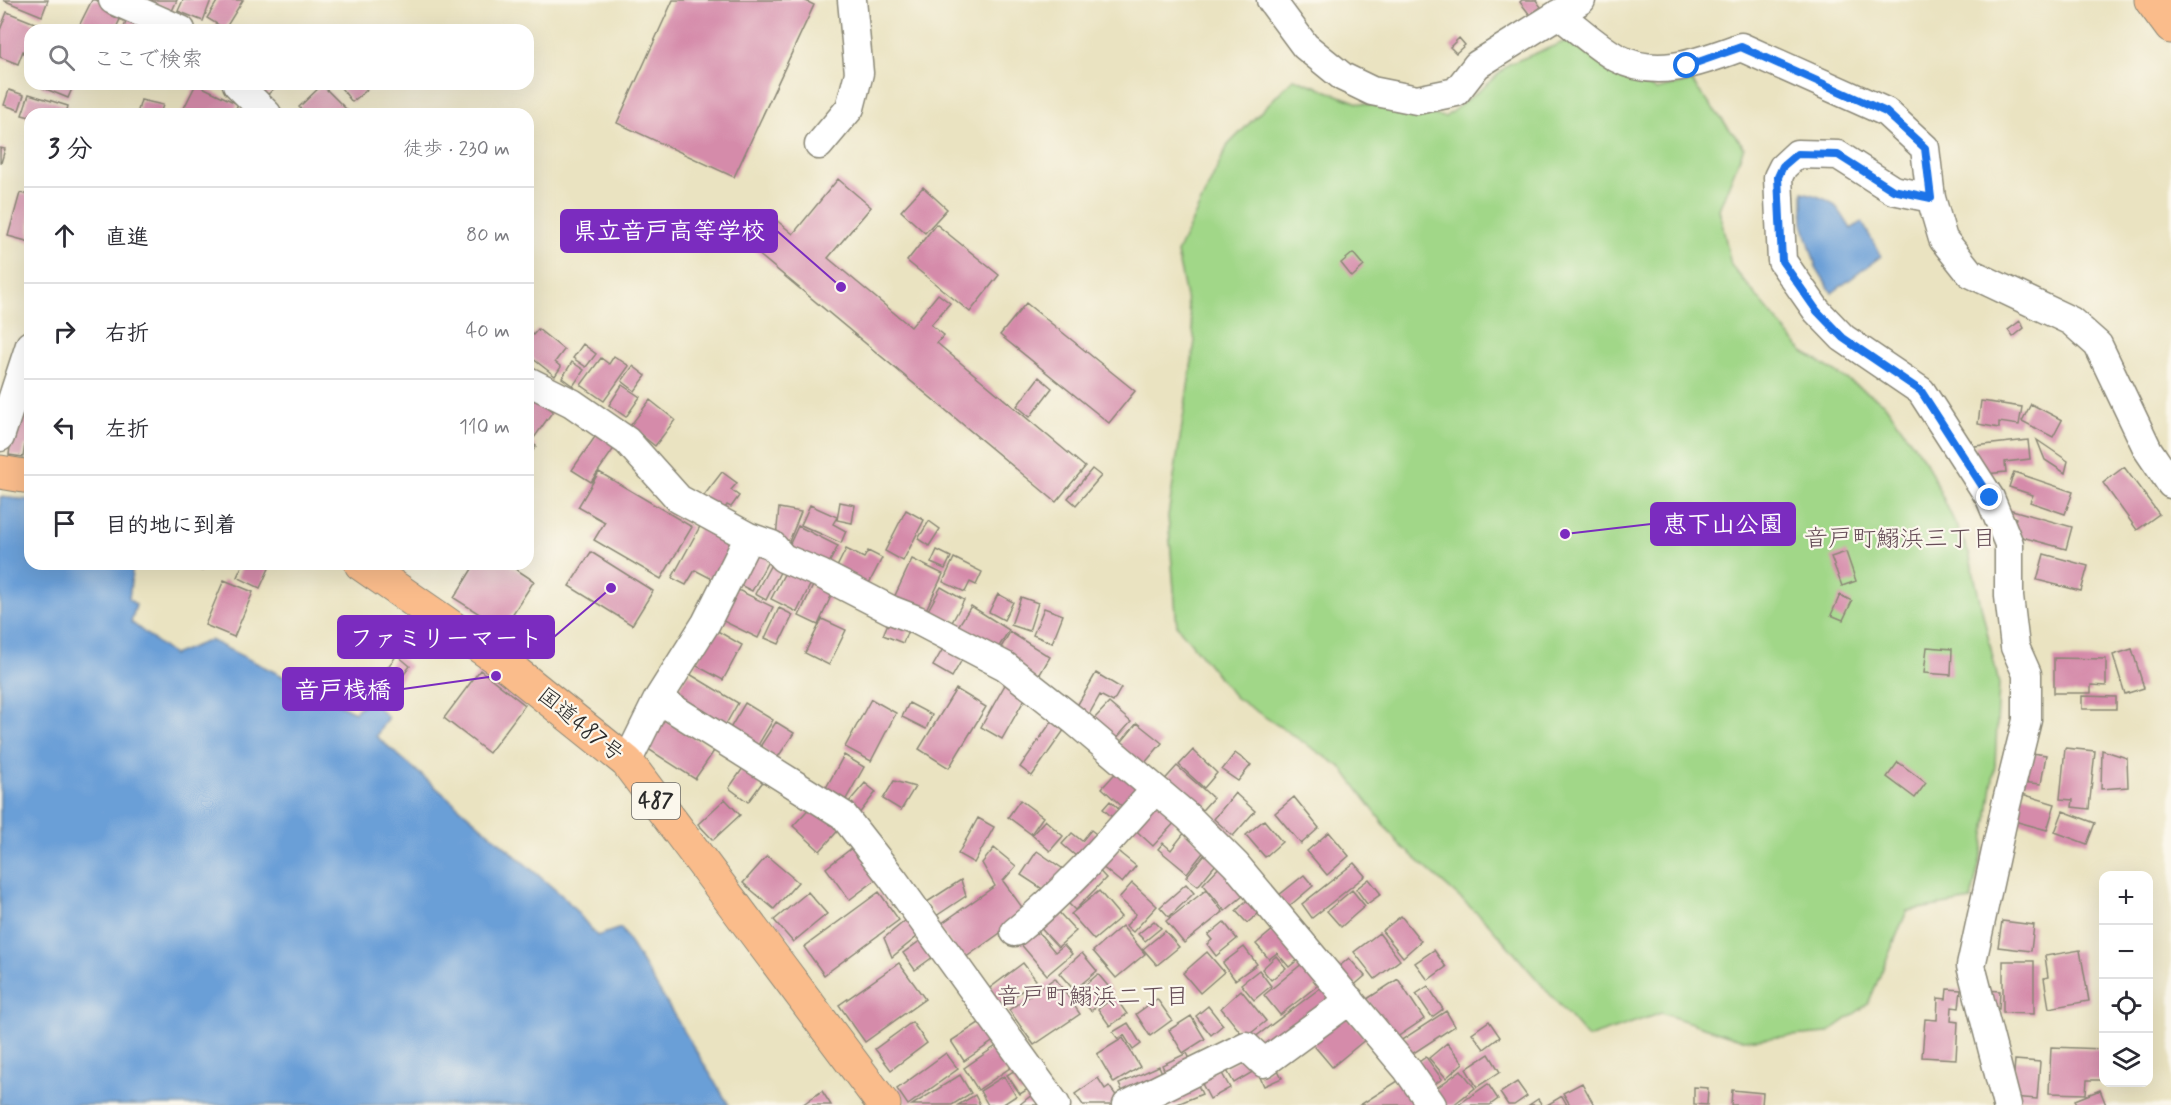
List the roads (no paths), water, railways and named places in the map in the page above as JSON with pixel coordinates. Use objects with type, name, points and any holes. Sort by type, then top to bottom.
[{"type":"highway","points":[[2151,0],[2171,27]]},
{"type":"highway","points":[[0,472],[24,476]]},
{"type":"highway","name":"国道487号","points":[[370,570],[506,664],[627,762],[884,1105]]},
{"type":"street","points":[[113,0],[168,24]]},
{"type":"street","points":[[819,146],[850,108],[859,73],[852,0]]},
{"type":"street","points":[[1271,0],[1305,46],[1342,77],[1372,91],[1417,100],[1456,92],[1477,65],[1570,7],[1617,58],[1648,69],[1687,66],[1741,47],[1886,112],[1925,148],[1931,198],[1943,239],[1970,273],[2072,321],[2098,345],[2148,450],[2171,484]]},
{"type":"street","points":[[243,90],[261,108]]},
{"type":"street","points":[[1931,198],[1893,190],[1838,155],[1797,154],[1783,166],[1778,177],[1782,261],[1817,311],[1843,338],[1921,391],[1990,498],[2009,544],[2009,597],[2015,647],[2027,674],[2027,720],[1971,966],[2007,1105]]},
{"type":"street","points":[[0,437],[24,363]]},
{"type":"street","points":[[534,384],[572,403],[627,441],[679,500],[749,537],[772,545],[783,558],[934,628],[1005,666],[1075,721],[1188,818],[1236,865],[1407,1069],[1432,1105]]},
{"type":"street","points":[[627,762],[658,699],[706,623],[749,537]]},
{"type":"street","points":[[658,699],[843,815],[893,879],[1056,1105]]},
{"type":"street","points":[[1015,932],[1090,862],[1155,790]]},
{"type":"street","points":[[1127,1105],[1246,1046],[1264,1063],[1350,1000]]},
{"type":"water","points":[[1803,192],[1832,203],[1851,229],[1862,222],[1881,256],[1832,293],[1816,267],[1803,223]]},
{"type":"water","points":[[0,497],[24,499],[24,570],[132,570],[129,599],[136,605],[131,622],[173,655],[210,640],[355,712],[368,698],[388,717],[376,736],[566,899],[597,936],[621,928],[729,1105],[0,1105]]},
{"type":"place","name":"県立音戸高等学校","points":[[841,287]]},
{"type":"place","name":"恵下山公園","points":[[1565,534]]},
{"type":"place","name":"ファミリーマート","points":[[611,588]]},
{"type":"place","name":"音戸桟橋","points":[[496,676]]},
{"type":"district","name":"音戸町鰯浜三丁目","points":[[1900,539]]},
{"type":"district","name":"音戸町鰯浜二丁目","points":[[1093,997]]}]
